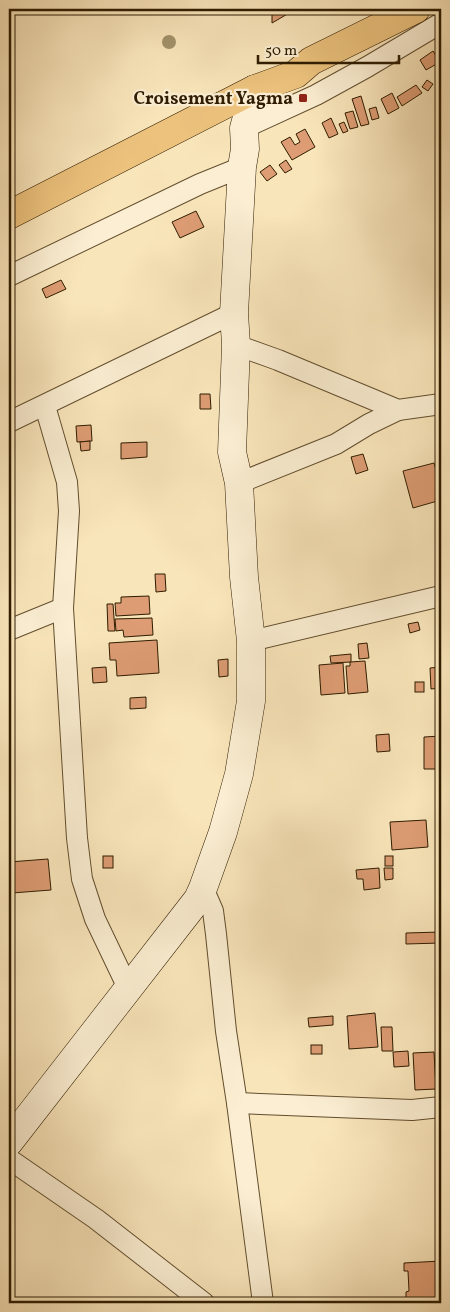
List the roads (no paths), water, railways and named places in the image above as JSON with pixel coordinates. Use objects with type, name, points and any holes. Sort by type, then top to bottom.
[{"type":"main road","points":[[9,214],[255,89],[296,74],[311,61],[416,9]]},
{"type":"street","points":[[244,128],[316,95],[368,67],[441,22]]},
{"type":"street","points":[[9,1142],[190,911],[203,888],[223,832],[239,774],[251,702],[251,641],[244,577],[239,483],[232,452],[236,344],[234,313],[242,166],[245,149],[244,128],[255,89]]},
{"type":"street","points":[[9,276],[200,184],[242,166]]},
{"type":"street","points":[[9,422],[234,313]]},
{"type":"street","points":[[236,344],[398,410]]},
{"type":"street","points":[[239,483],[266,474],[296,459],[336,444],[369,424],[398,410],[441,404]]},
{"type":"street","points":[[45,406],[67,482],[69,520],[64,608],[77,838],[82,879],[95,919],[128,988]]},
{"type":"street","points":[[251,641],[441,596]]},
{"type":"street","points":[[9,630],[64,608]]},
{"type":"street","points":[[203,888],[214,919],[226,1032],[263,1303]]},
{"type":"street","points":[[237,1103],[412,1110],[441,1106]]},
{"type":"street","points":[[9,1159],[96,1219],[204,1303]]},
{"type":"place","name":"Croisement Yagma","points":[[303,98]]}]
